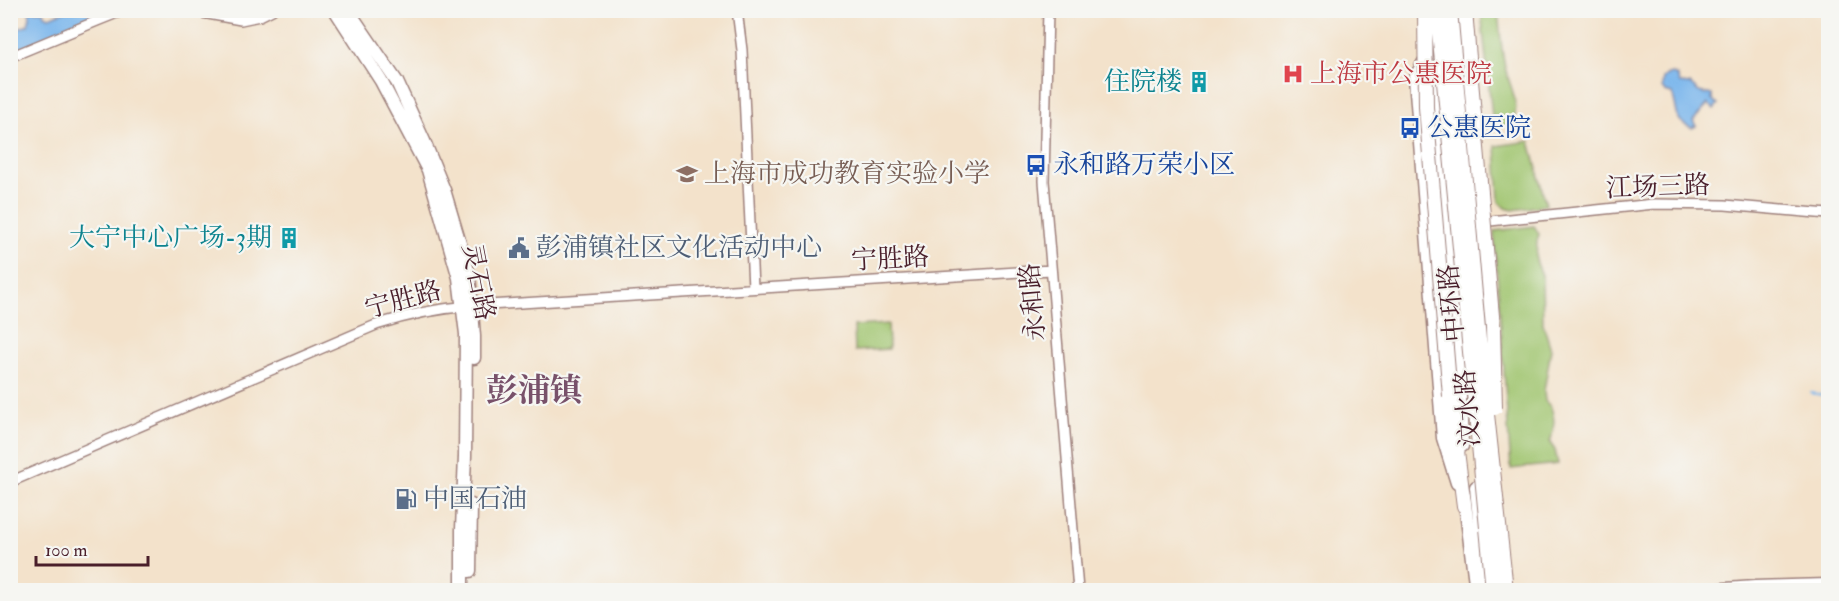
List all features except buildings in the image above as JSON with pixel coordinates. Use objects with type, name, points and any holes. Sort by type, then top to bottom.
[{"type":"highway","points":[[1427,10],[1426,107],[1450,396],[1464,506]]},
{"type":"highway","name":"中环路","points":[[1438,10],[1493,591]]},
{"type":"highway","name":"中环路","points":[[1448,10],[1479,340],[1509,591]]},
{"type":"highway","points":[[1466,10],[1466,60],[1492,327],[1495,404],[1494,476]]},
{"type":"main road","name":"灵石路","points":[[335,10],[381,81],[428,170],[474,336],[470,591]]},
{"type":"main road","name":"灵石路","points":[[348,10],[397,82],[444,190],[469,274],[462,591]]},
{"type":"main road","name":"汶水路","points":[[1427,10],[1456,336],[1464,506],[1476,591]]},
{"type":"main road","points":[[1438,10],[1456,186],[1485,591]]},
{"type":"main road","points":[[1448,10],[1448,36],[1500,591]]},
{"type":"main road","name":"汶水路","points":[[1458,10],[1466,60],[1494,462],[1509,591]]},
{"type":"main road","points":[[1471,10],[1490,221],[1479,236]]},
{"type":"main road","points":[[1448,36],[1466,60]]},
{"type":"main road","points":[[1432,48],[1415,78],[1443,438],[1464,506]]},
{"type":"main road","points":[[1437,364],[1456,336]]},
{"type":"main road","points":[[1468,525],[1476,486]]},
{"type":"main road","points":[[1493,521],[1500,502]]},
{"type":"main road","points":[[1473,573],[1485,591]]},
{"type":"main road","points":[[1712,591],[1828,585]]},
{"type":"street","points":[[10,57],[129,10]]},
{"type":"street","points":[[177,10],[241,20],[260,16],[272,10]]},
{"type":"street","points":[[737,10],[742,50],[753,288]]},
{"type":"street","name":"永和路","points":[[1048,10],[1043,165],[1078,591]]},
{"type":"street","name":"江场三路","points":[[1490,221],[1654,204],[1725,206],[1828,214]]},
{"type":"street","name":"宁胜路","points":[[10,482],[376,325],[406,316],[467,306],[1051,270]]},
{"type":"green space","points":[[1481,11],[1498,11],[1506,73],[1516,105],[1514,118],[1505,125],[1493,126]]},
{"type":"green space","points":[[1530,141],[1546,205],[1513,210],[1505,208],[1499,202],[1496,146]]},
{"type":"green space","points":[[1534,226],[1539,234],[1536,261],[1542,275],[1543,324],[1551,349],[1544,391],[1545,401],[1552,410],[1554,426],[1550,443],[1555,450],[1558,464],[1511,469],[1494,231]]},
{"type":"green space","points":[[888,324],[889,349],[855,351],[854,326]]},
{"type":"water","points":[[29,11],[44,11],[49,17],[65,11],[115,11],[11,55],[10,32],[28,25]]},
{"type":"water","points":[[1673,74],[1677,76],[1680,83],[1690,84],[1699,92],[1712,95],[1712,100],[1718,104],[1714,109],[1708,104],[1693,121],[1696,126],[1692,128],[1681,122],[1672,94],[1665,92],[1662,88],[1663,78]]},
{"type":"waterway","points":[[1811,393],[1828,396]]},
{"type":"place","name":"上海市公惠医院","points":[[1293,74]]},
{"type":"place","name":"住院楼","points":[[1199,82]]},
{"type":"place","name":"公惠医院","points":[[1410,128]]},
{"type":"place","name":"永和路万荣小区","points":[[1036,165]]},
{"type":"place","name":"上海市成功教育实验小学","points":[[687,174]]},
{"type":"place","name":"大宁中心广场-3期","points":[[289,238]]},
{"type":"place","name":"彭浦镇社区文化活动中心","points":[[519,248]]},
{"type":"place","name":"中国石油","points":[[406,499]]},
{"type":"district","name":"彭浦镇","points":[[534,391]]}]
